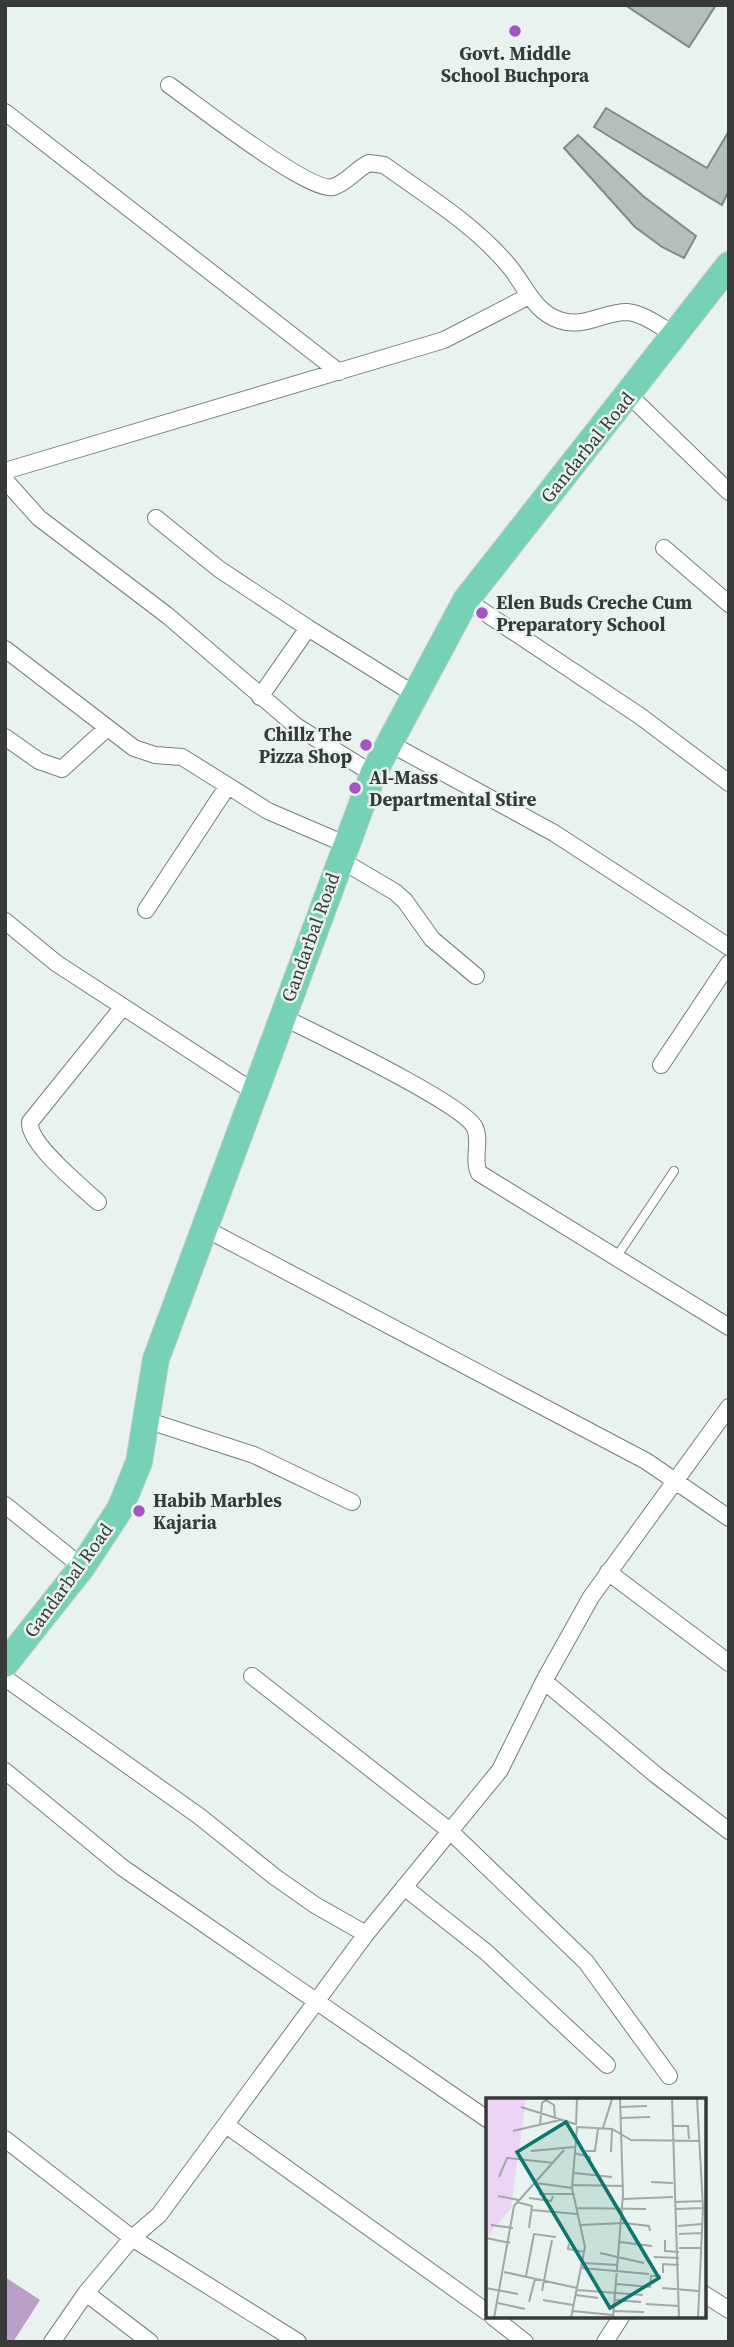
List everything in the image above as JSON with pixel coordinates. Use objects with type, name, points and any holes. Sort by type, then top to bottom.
[{"type":"main road","name":"Gandarbal Road","points":[[5,1664],[82,1567],[120,1510],[139,1462],[156,1359],[342,852],[373,774],[414,694],[466,600],[729,265]]},
{"type":"street","points":[[169,85],[291,171],[320,187],[332,187],[341,183],[369,163],[384,165],[488,243],[511,267],[529,296],[545,313],[559,321],[577,324],[631,313],[675,334]]},
{"type":"street","points":[[5,112],[339,372]]},
{"type":"street","points":[[5,471],[444,340],[529,296]]},
{"type":"street","points":[[629,395],[729,492]]},
{"type":"street","points":[[5,480],[39,518],[168,616],[296,726],[373,774]]},
{"type":"street","points":[[156,518],[219,569],[414,694]]},
{"type":"street","points":[[664,548],[729,604]]},
{"type":"street","points":[[466,600],[640,716],[729,783]]},
{"type":"street","points":[[260,697],[308,628]]},
{"type":"street","points":[[5,649],[106,729],[144,753],[182,757],[268,811],[342,852],[405,901],[432,939],[477,976]]},
{"type":"street","points":[[5,737],[38,761],[62,769],[106,729]]},
{"type":"street","points":[[389,743],[554,833],[729,947]]},
{"type":"street","points":[[146,910],[227,786]]},
{"type":"street","points":[[5,921],[56,963],[254,1092]]},
{"type":"street","points":[[661,1065],[729,963]]},
{"type":"street","points":[[98,1202],[45,1151],[32,1135],[30,1122],[122,1008]]},
{"type":"street","points":[[281,1016],[390,1072],[465,1117],[477,1134],[475,1164],[479,1173],[729,1327]]},
{"type":"street","points":[[204,1228],[646,1461],[729,1518]]},
{"type":"street","points":[[52,2342],[86,2293],[132,2238],[159,2215],[314,2002],[508,1758],[574,1624],[608,1572],[677,1483],[729,1407]]},
{"type":"street","points":[[146,1420],[254,1455],[352,1502]]},
{"type":"street","points":[[5,1505],[82,1567]]},
{"type":"street","points":[[608,1572],[729,1663]]},
{"type":"street","points":[[252,1676],[450,1831],[586,1962],[668,2076]]},
{"type":"street","points":[[5,1678],[189,1808],[295,1891],[366,1934]]},
{"type":"street","points":[[544,1681],[656,1775],[729,1831]]},
{"type":"street","points":[[5,1771],[123,1868],[486,2118]]},
{"type":"street","points":[[404,1887],[486,1952],[607,2065]]},
{"type":"street","points":[[226,2125],[486,2311]]},
{"type":"street","points":[[5,2139],[132,2238],[278,2337],[298,2342]]},
{"type":"street","points":[[86,2293],[150,2342]]},
{"type":"street","points":[[706,2295],[729,2310]]},
{"type":"street","points":[[496,2319],[525,2342]]},
{"type":"street","points":[[605,2342],[620,2319]]},
{"type":"lane","points":[[615,1259],[674,1171]]},
{"type":"shaded area","points":[[5,2277],[40,2300],[13,2342],[5,2342]]},
{"type":"building","points":[[625,5],[716,5],[689,47]]},
{"type":"building","points":[[606,108],[707,168],[729,131],[729,190],[722,205],[594,127]]},
{"type":"building","points":[[578,135],[643,196],[696,236],[684,258],[662,247],[635,227],[564,148]]},
{"type":"place","name":"Govt. Middle School Buchpora","points":[[515,31]]},
{"type":"place","name":"Elen Buds Creche Cum Preparatory School","points":[[482,613]]},
{"type":"place","name":"Chillz The Pizza Shop","points":[[366,745]]},
{"type":"place","name":"Al-Mass Departmental Stire","points":[[355,788]]},
{"type":"place","name":"Habib Marbles Kajaria","points":[[139,1511]]}]
